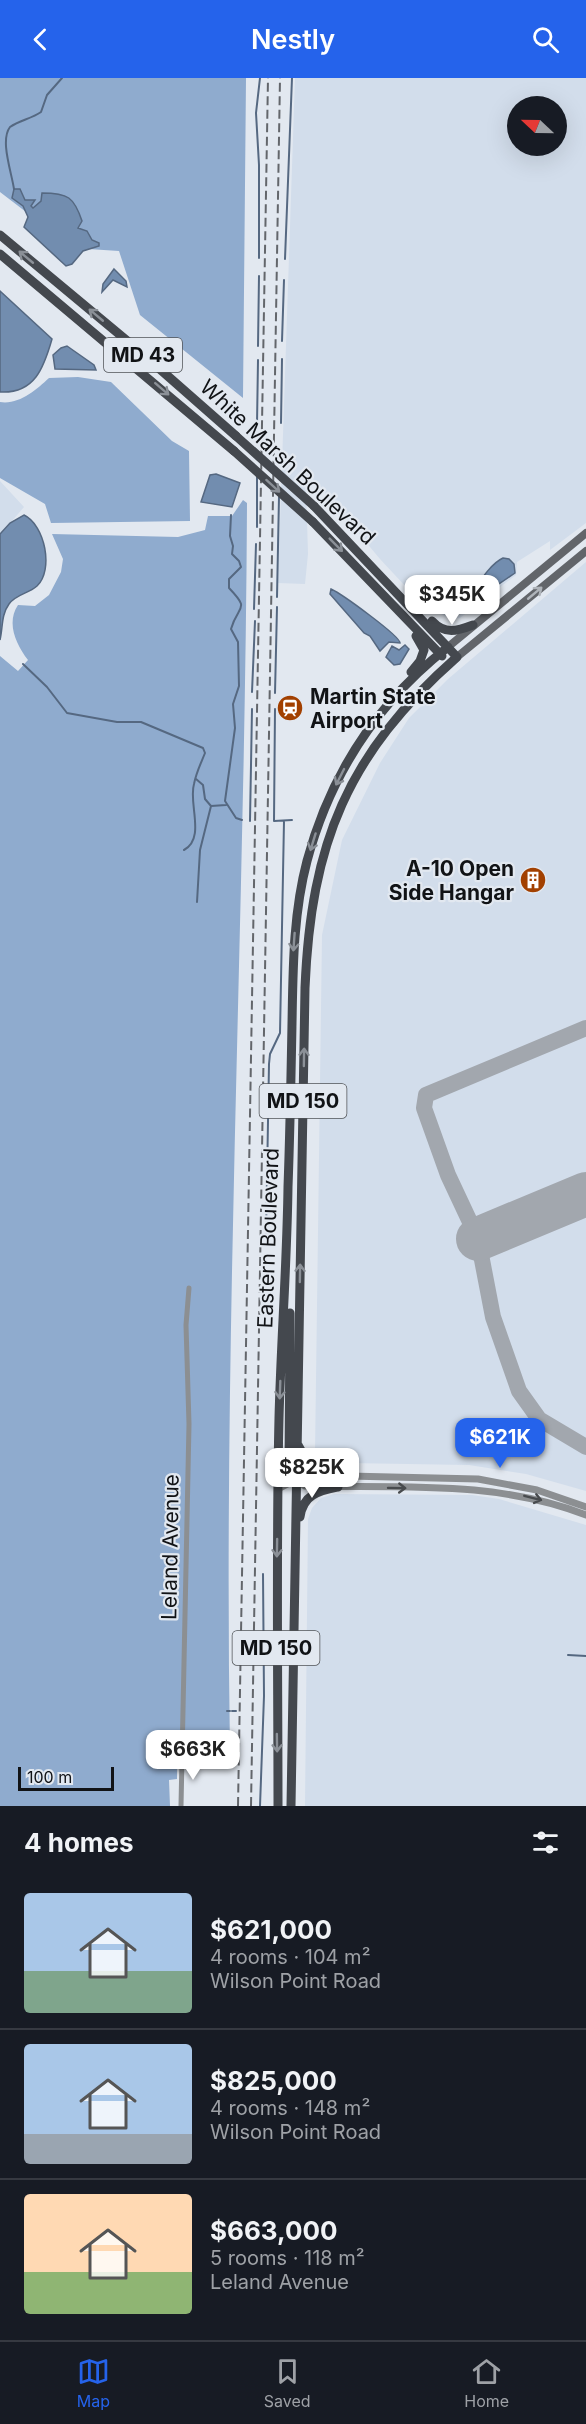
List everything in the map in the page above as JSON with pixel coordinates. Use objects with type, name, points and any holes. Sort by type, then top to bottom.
[{"type":"main road","name":"White Marsh Boulevard","points":[[1,239],[137,349],[314,506],[448,647],[453,661]]},
{"type":"main road","name":"White Marsh Boulevard","points":[[0,254],[234,451],[313,522],[440,653],[453,661]]},
{"type":"main road","name":"Eastern Boulevard","points":[[280,1806],[278,1780],[278,1489],[287,1269],[293,956],[301,891],[314,839],[340,776],[366,733],[402,688],[440,653],[586,533]]},
{"type":"main road","name":"Eastern Boulevard","points":[[291,1806],[305,978],[314,887],[337,816],[366,759],[405,708],[453,661],[586,551]]},
{"type":"main road","points":[[382,592],[385,603],[424,646],[422,657],[405,677],[402,688]]},
{"type":"main road","points":[[407,602],[417,607],[442,629],[452,632],[473,625]]},
{"type":"main road","points":[[287,1269],[290,1290],[289,1469],[296,1480]]},
{"type":"main road","points":[[297,1443],[309,1463],[340,1476]]},
{"type":"main road","points":[[295,1555],[304,1502],[315,1493],[338,1487]]},
{"type":"street","name":"Leland Avenue","points":[[181,1806],[189,1424],[186,1325],[189,1288]]},
{"type":"street","points":[[278,1489],[304,1475],[478,1479],[537,1490],[586,1507]]},
{"type":"street","points":[[478,1479],[478,1490]]},
{"type":"street","points":[[296,1480],[304,1486],[487,1490],[531,1497],[586,1515]]},
{"type":"street","points":[[487,1480],[487,1490]]},
{"type":"shaded area","points":[[0,78],[246,78],[243,398],[140,315],[119,251],[73,248],[0,192]]},
{"type":"shaded area","points":[[295,78],[586,78],[586,523],[550,550],[550,541],[517,562],[516,575],[460,618],[450,619],[420,602],[380,559],[314,480],[306,487],[308,554],[305,584],[278,583]]},
{"type":"shaded area","points":[[14,189],[20,189],[25,200],[35,200],[31,206],[33,208],[41,201],[42,193],[58,194],[69,198],[76,206],[82,221],[78,228],[87,231],[92,240],[99,243],[99,246],[83,251],[72,264],[66,266],[24,227],[28,217],[23,206],[12,198]]},
{"type":"shaded area","points":[[114,269],[126,281],[127,287],[113,280],[102,292],[103,284]]},
{"type":"shaded area","points":[[0,291],[52,339],[36,377],[22,388],[0,392]]},
{"type":"shaded area","points":[[67,346],[94,365],[96,370],[55,369],[53,355]]},
{"type":"shaded area","points":[[78,377],[111,382],[172,441],[189,451],[190,521],[51,523],[45,504],[0,478],[0,402],[20,399],[33,392],[49,378]]},
{"type":"shaded area","points":[[216,474],[240,483],[232,507],[201,502],[210,475]]},
{"type":"shaded area","points":[[0,481],[24,507],[0,535]]},
{"type":"shaded area","points":[[243,500],[247,503],[243,815],[229,1439],[230,1751],[177,1752],[177,1779],[169,1780],[170,1806],[0,1806],[0,656],[18,671],[28,660],[16,640],[13,626],[14,612],[18,605],[35,606],[49,595],[61,572],[63,559],[52,534],[178,537],[205,530],[208,516],[232,516]]},
{"type":"shaded area","points":[[24,515],[31,520],[42,538],[45,548],[45,570],[37,586],[15,598],[6,608],[0,640],[0,534],[10,523]]},
{"type":"shaded area","points":[[503,558],[509,559],[514,564],[515,573],[484,594],[478,588],[481,580],[491,567]]},
{"type":"shaded area","name":"Martin State Airport","points":[[586,562],[586,1491],[526,1474],[469,1465],[346,1463],[315,1454],[322,935],[342,840],[380,763],[409,718],[448,679]]},
{"type":"shaded area","points":[[331,589],[381,624],[400,643],[389,642],[380,651],[370,636],[364,633],[330,594]]},
{"type":"shaded area","points":[[405,645],[409,649],[400,664],[394,665],[386,657],[392,646],[399,650]]},
{"type":"shaded area","points":[[334,1494],[472,1495],[499,1499],[586,1525],[586,1806],[305,1806],[308,1519],[312,1508],[321,1498]]},
{"type":"waterway","points":[[14,189],[6,147],[7,133],[10,127],[41,112],[47,95],[62,78]]},
{"type":"waterway","points":[[259,258],[259,165],[256,113],[260,78]]},
{"type":"waterway","points":[[285,259],[292,78]]},
{"type":"waterway","points":[[258,346],[259,276]]},
{"type":"waterway","points":[[282,341],[284,280]]},
{"type":"waterway","points":[[281,423],[282,359]]},
{"type":"waterway","points":[[257,424],[258,360]]},
{"type":"waterway","points":[[257,476],[257,527]]},
{"type":"waterway","points":[[277,597],[279,497]]},
{"type":"waterway","points":[[231,515],[232,554],[241,567],[229,579],[229,588],[240,601],[241,608],[231,629],[238,642],[239,686],[233,704],[235,728],[225,801],[236,818],[242,820]]},
{"type":"waterway","points":[[254,609],[256,544]]},
{"type":"waterway","points":[[275,693],[277,607]]},
{"type":"waterway","points":[[252,692],[255,621]]},
{"type":"waterway","points":[[23,664],[47,687],[67,713],[117,722],[141,722],[203,748],[205,753],[196,776],[193,792],[194,837],[184,850]]},
{"type":"waterway","points":[[250,821],[252,709]]},
{"type":"waterway","points":[[275,709],[274,821],[292,820]]},
{"type":"waterway","points":[[196,779],[203,785],[205,799],[211,806]]},
{"type":"waterway","points":[[211,806],[226,805]]},
{"type":"waterway","points":[[197,902],[200,850],[211,806]]},
{"type":"waterway","points":[[266,1236],[269,1064],[270,1054],[280,1033],[284,821]]},
{"type":"waterway","points":[[260,1806],[264,1696],[263,1574]]},
{"type":"waterway","points":[[568,1655],[586,1656]]},
{"type":"taxiway","points":[[586,1028],[426,1095],[424,1108],[448,1175],[478,1239],[493,1317],[519,1391],[539,1419],[586,1447]]},
{"type":"runway","points":[[478,1239],[586,1194]]},
{"type":"railway","points":[[238,1806],[268,78]]},
{"type":"railway","points":[[251,1806],[280,78]]},
{"type":"place","name":"Martin State Airport","points":[[290,708]]},
{"type":"place","name":"A-10 Open Side Hangar","points":[[533,880]]}]
